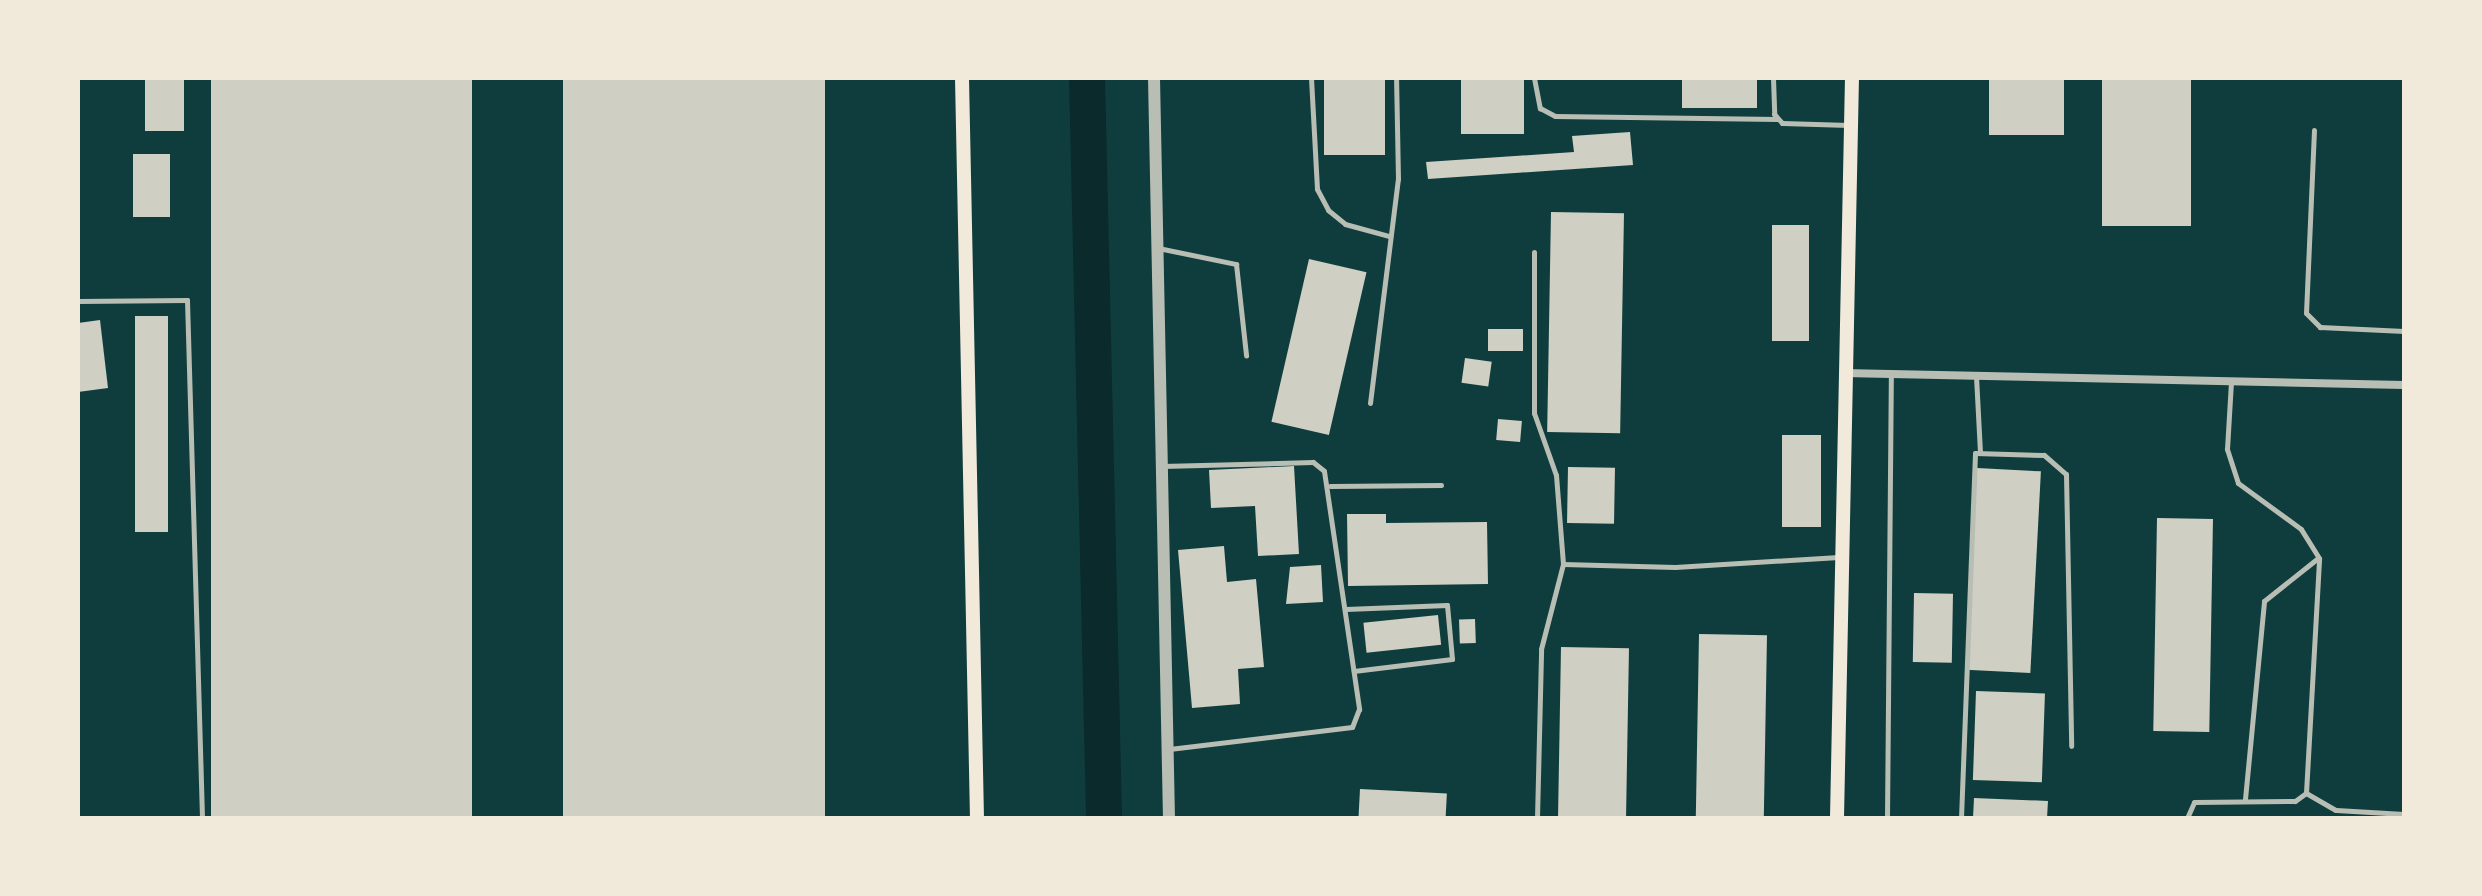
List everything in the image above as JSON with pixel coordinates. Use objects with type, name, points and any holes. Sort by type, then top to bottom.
[{"type":"main road","points":[[962,78],[977,818]]},
{"type":"main road","points":[[1837,818],[1842,373],[1852,78]]},
{"type":"street","points":[[1154,78],[1169,818]]},
{"type":"street","points":[[1842,373],[2404,385]]},
{"type":"lane","points":[[1311,78],[1317,189],[1328,210],[1345,224],[1389,236]]},
{"type":"lane","points":[[1370,403],[1398,179],[1396,78]]},
{"type":"lane","points":[[1534,78],[1540,108],[1555,116],[1777,119],[1850,125]]},
{"type":"lane","points":[[1773,78],[1777,119]]},
{"type":"lane","points":[[2314,130],[2306,313],[2320,327],[2404,331]]},
{"type":"lane","points":[[1157,248],[1236,264],[1246,355]]},
{"type":"lane","points":[[1534,252],[1534,413],[1556,475],[1563,564],[1541,649],[1537,818]]},
{"type":"lane","points":[[78,301],[187,300],[202,818]]},
{"type":"lane","points":[[1887,818],[1891,374]]},
{"type":"lane","points":[[1961,818],[1970,467],[1980,452],[1976,376]]},
{"type":"lane","points":[[2231,381],[2227,449],[2238,483],[2301,529],[2319,558],[2306,793]]},
{"type":"lane","points":[[1980,452],[2044,455],[2066,474],[2071,746]]},
{"type":"lane","points":[[1161,466],[1313,462],[1330,486],[1359,709],[1352,727],[1168,749]]},
{"type":"lane","points":[[1330,486],[1441,485]]},
{"type":"lane","points":[[1563,564],[1675,567],[1840,557]]},
{"type":"lane","points":[[2245,799],[2266,594],[2319,558]]},
{"type":"lane","points":[[1346,609],[1447,605],[1452,659],[1354,671]]},
{"type":"lane","points":[[2187,818],[2194,802],[2245,799],[2295,801],[2306,793]]},
{"type":"lane","points":[[2306,793],[2336,810],[2404,814]]},
{"type":"building","points":[[145,78],[184,78],[184,131],[145,131]]},
{"type":"building","points":[[211,78],[472,78],[472,818],[211,818]]},
{"type":"building","points":[[563,78],[825,78],[825,818],[563,818]]},
{"type":"building","points":[[1324,78],[1385,78],[1385,155],[1324,155]]},
{"type":"building","points":[[1461,78],[1524,78],[1524,134],[1461,134]]},
{"type":"building","points":[[1682,78],[1757,78],[1757,108],[1682,108]]},
{"type":"building","points":[[1989,78],[2064,78],[2064,135],[1989,135]]},
{"type":"building","points":[[2102,78],[2191,78],[2191,226],[2102,226]]},
{"type":"building","points":[[1630,132],[1633,165],[1428,179],[1426,162],[1574,152],[1572,136]]},
{"type":"building","points":[[133,154],[170,154],[170,217],[133,217]]},
{"type":"building","points":[[1551,212],[1624,213],[1620,433],[1547,432]]},
{"type":"building","points":[[1772,225],[1809,225],[1809,341],[1772,341]]},
{"type":"building","points":[[1309,259],[1366,272],[1329,435],[1271,422]]},
{"type":"building","points":[[135,316],[168,316],[168,532],[135,532]]},
{"type":"building","points":[[100,320],[108,388],[78,392],[78,323]]},
{"type":"building","points":[[1488,329],[1523,329],[1523,351],[1488,351]]},
{"type":"building","points":[[1465,358],[1492,362],[1488,387],[1462,383]]},
{"type":"building","points":[[1498,419],[1522,421],[1520,442],[1496,440]]},
{"type":"building","points":[[1782,435],[1821,435],[1821,527],[1782,527]]},
{"type":"building","points":[[1294,466],[1299,554],[1258,556],[1255,506],[1211,508],[1209,470]]},
{"type":"building","points":[[1568,467],[1615,468],[1614,524],[1567,523]]},
{"type":"building","points":[[1977,468],[2041,471],[2030,673],[1966,670]]},
{"type":"building","points":[[1347,514],[1386,514],[1386,523],[1487,522],[1488,584],[1348,586]]},
{"type":"building","points":[[2157,518],[2213,519],[2209,732],[2153,731]]},
{"type":"building","points":[[1224,546],[1227,582],[1256,579],[1264,667],[1238,669],[1240,704],[1192,708],[1178,550]]},
{"type":"building","points":[[1321,565],[1323,602],[1286,604],[1290,567]]},
{"type":"building","points":[[1914,593],[1953,594],[1952,663],[1913,662]]},
{"type":"building","points":[[1438,615],[1441,645],[1367,653],[1363,623]]},
{"type":"building","points":[[1475,619],[1476,643],[1460,644],[1459,620]]},
{"type":"building","points":[[1699,634],[1767,635],[1764,818],[1696,818]]},
{"type":"building","points":[[1561,647],[1629,648],[1626,818],[1558,818]]},
{"type":"building","points":[[1976,691],[2045,693],[2042,782],[1973,780]]},
{"type":"building","points":[[1360,789],[1447,794],[1446,818],[1358,818]]},
{"type":"building","points":[[1974,798],[2048,801],[2047,818],[1973,818]]},
{"type":"waterway","points":[[1087,78],[1104,818]]}]
